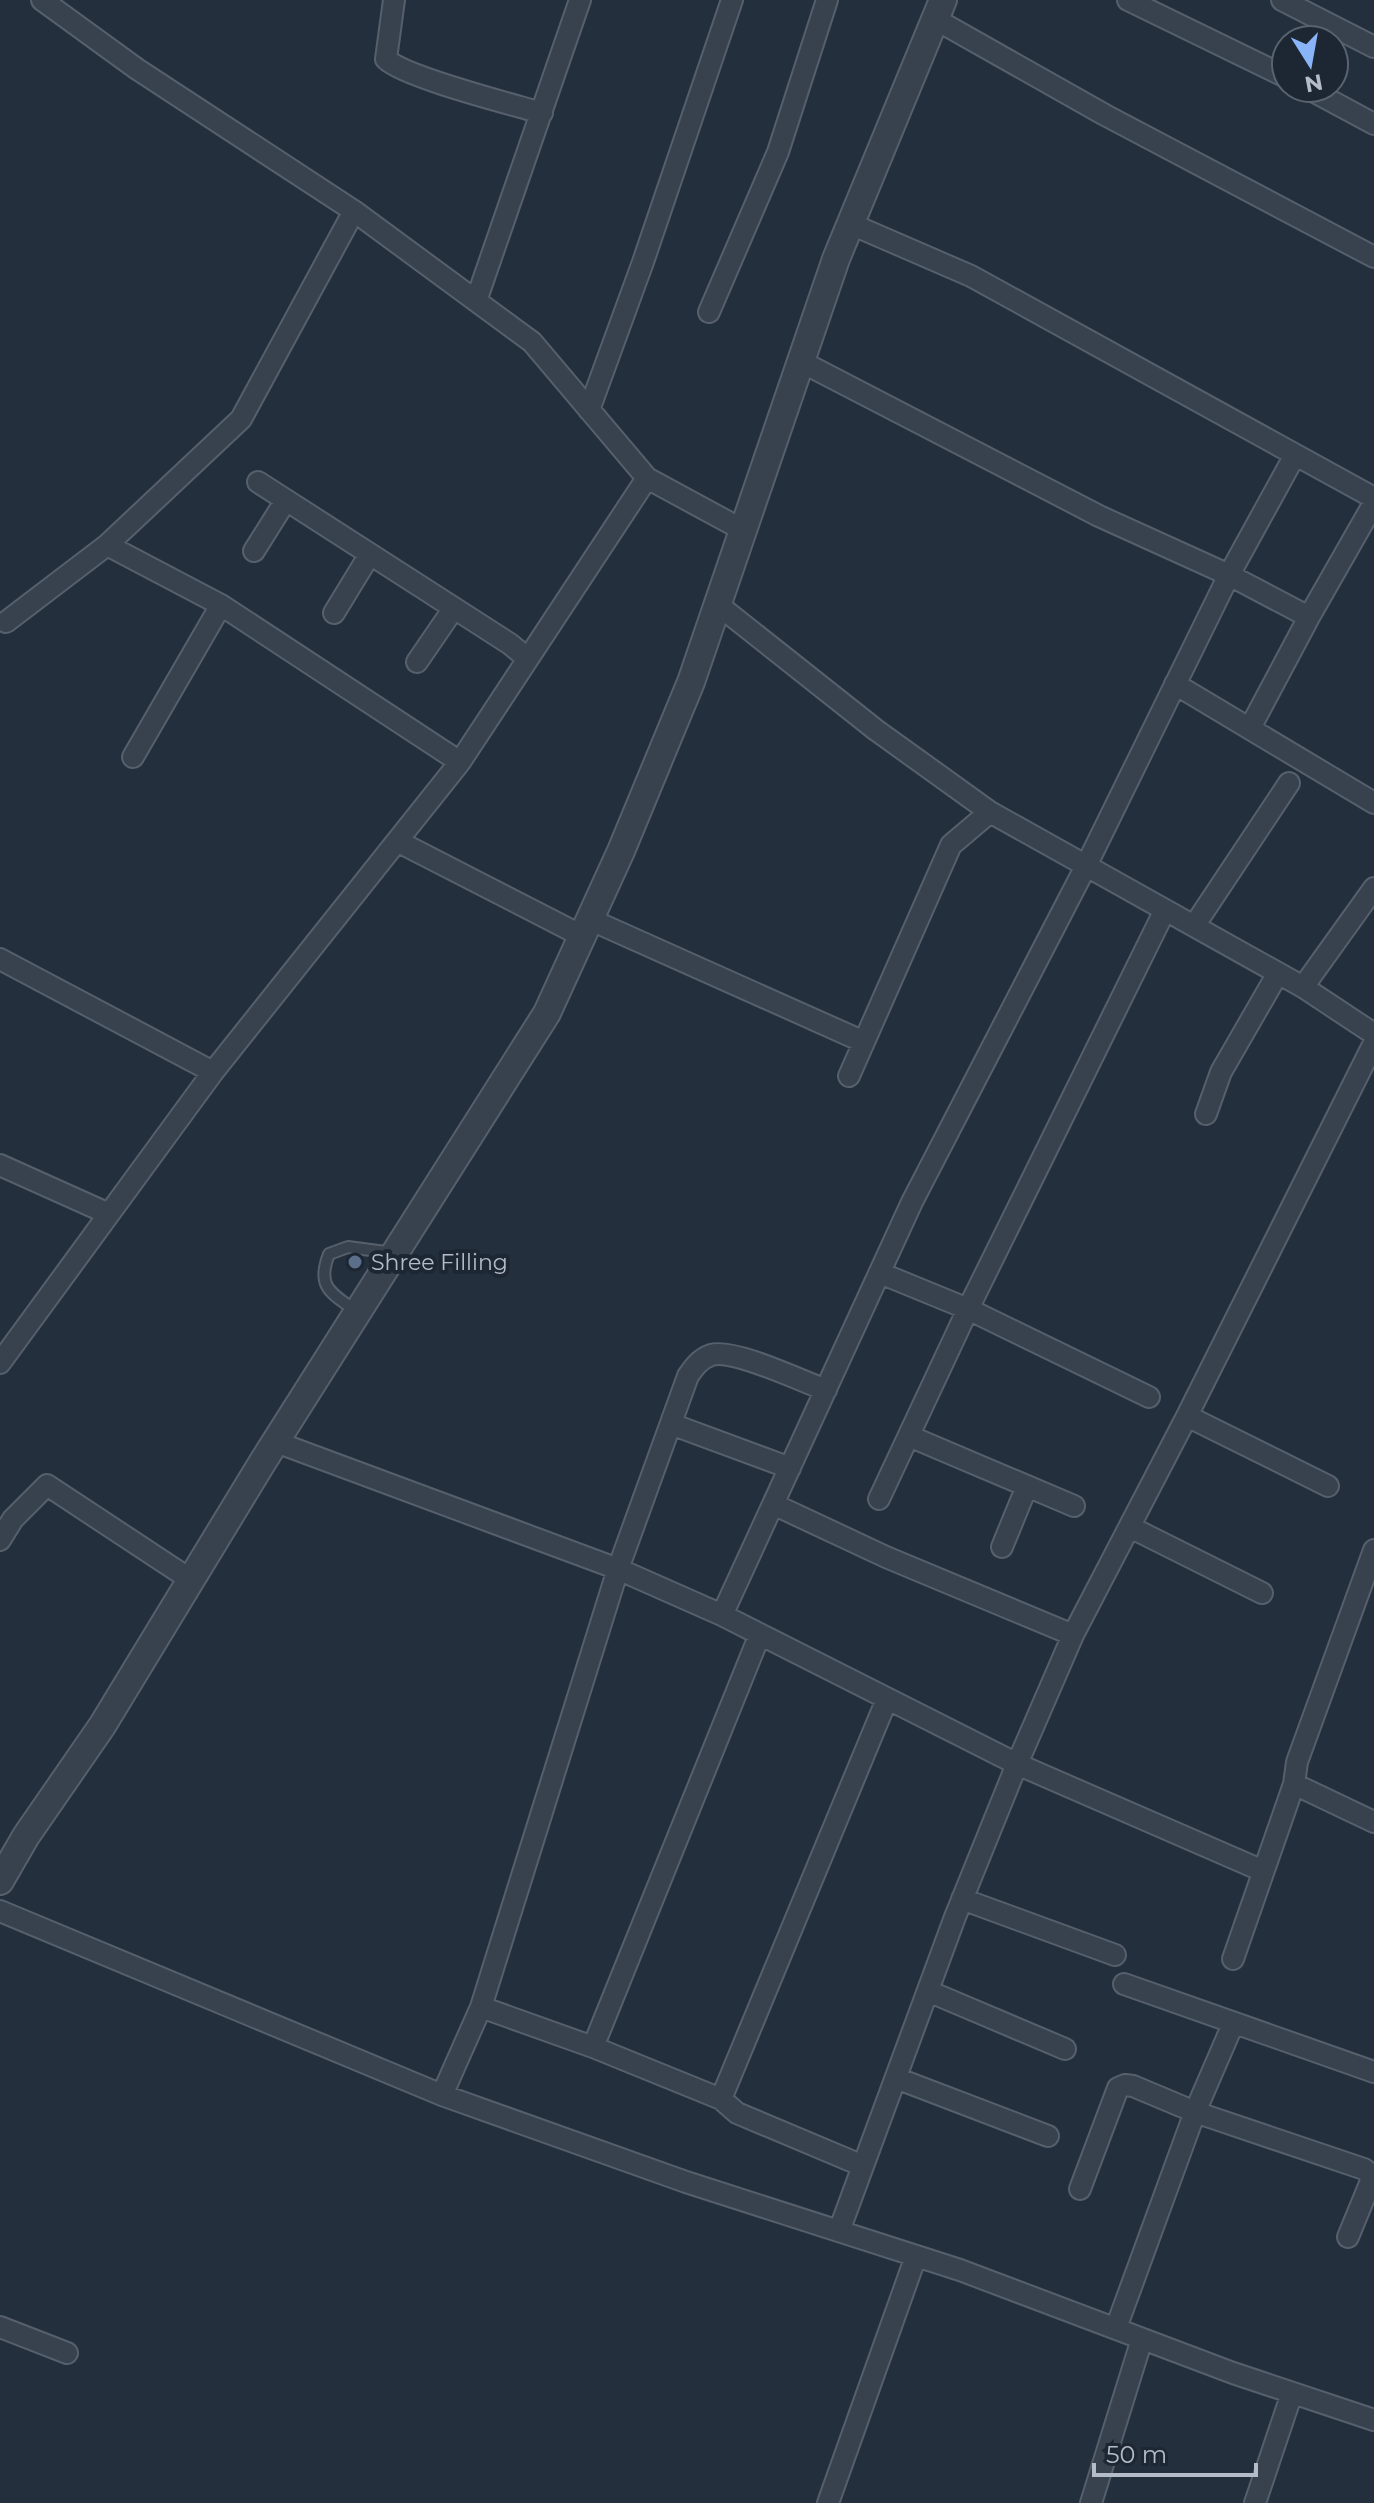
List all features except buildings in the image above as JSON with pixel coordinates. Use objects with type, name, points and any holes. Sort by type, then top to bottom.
[{"type":"street","points":[[42,0],[137,69],[354,211],[532,342],[647,478],[741,529]]},
{"type":"street","points":[[394,0],[386,59],[391,64],[542,113]]},
{"type":"street","points":[[476,301],[580,0]]},
{"type":"street","points":[[589,410],[732,0]]},
{"type":"street","points":[[709,312],[778,152],[827,0]]},
{"type":"street","points":[[1128,0],[1270,69]]},
{"type":"street","points":[[1295,3],[1374,47]]},
{"type":"street","points":[[0,1881],[26,1836],[102,1726],[276,1442],[547,1013],[691,682],[800,361],[851,224],[939,9],[1105,115],[1374,257]]},
{"type":"street","points":[[1337,104],[1374,124]]},
{"type":"street","points":[[2,626],[107,545],[241,419],[354,211]]},
{"type":"street","points":[[851,224],[971,276],[1374,501],[1250,728]]},
{"type":"street","points":[[800,361],[1099,516],[1229,575],[1309,617]]},
{"type":"street","points":[[722,1615],[912,1202],[1086,866],[1229,575],[1295,455]]},
{"type":"street","points":[[0,1363],[213,1072],[460,762],[647,478]]},
{"type":"street","points":[[258,482],[528,659]]},
{"type":"street","points":[[254,551],[286,500]]},
{"type":"street","points":[[107,545],[221,605],[460,762]]},
{"type":"street","points":[[334,613],[370,554]]},
{"type":"street","points":[[717,604],[876,730],[990,812],[1303,987],[1374,1034]]},
{"type":"street","points":[[133,757],[221,605]]},
{"type":"street","points":[[417,662],[454,608]]},
{"type":"street","points":[[1175,684],[1374,803]]},
{"type":"street","points":[[1194,926],[1289,783]]},
{"type":"street","points":[[849,1076],[951,845],[990,812]]},
{"type":"street","points":[[397,841],[586,928],[864,1042]]},
{"type":"street","points":[[1303,987],[1374,888]]},
{"type":"street","points":[[879,1499],[968,1309],[1165,910]]},
{"type":"street","points":[[0,959],[213,1072]]},
{"type":"street","points":[[1206,1114],[1221,1072],[1278,973]]},
{"type":"street","points":[[839,2231],[962,1899],[1073,1635],[1374,1043]]},
{"type":"street","points":[[0,1165],[109,1214]]},
{"type":"street","points":[[880,1273],[968,1309],[1149,1397]]},
{"type":"street","points":[[442,2095],[481,2007],[618,1569],[688,1376],[698,1363],[712,1355],[731,1354],[826,1390]]},
{"type":"street","points":[[1187,1416],[1328,1486]]},
{"type":"street","points":[[671,1424],[790,1468]]},
{"type":"street","points":[[909,1436],[1074,1506]]},
{"type":"street","points":[[276,1442],[618,1569],[722,1615],[1017,1764],[1263,1871]]},
{"type":"street","points":[[0,1540],[13,1519],[47,1485],[191,1580]]},
{"type":"street","points":[[1002,1547],[1027,1486]]},
{"type":"street","points":[[773,1504],[886,1557],[1073,1635]]},
{"type":"street","points":[[1130,1527],[1262,1593]]},
{"type":"street","points":[[1233,1959],[1294,1784],[1297,1762],[1374,1550]]},
{"type":"street","points":[[593,2047],[760,1634]]},
{"type":"street","points":[[721,2099],[887,1699]]},
{"type":"street","points":[[1294,1784],[1374,1822]]},
{"type":"street","points":[[962,1899],[1115,1955]]},
{"type":"street","points":[[0,1911],[442,2095],[686,2182],[916,2256],[1374,2420]]},
{"type":"street","points":[[1124,1984],[1374,2072]]},
{"type":"street","points":[[928,1991],[1065,2049]]},
{"type":"street","points":[[481,2007],[593,2047],[721,2099],[737,2113],[863,2166]]},
{"type":"street","points":[[1116,2328],[1195,2112],[1233,2024]]},
{"type":"street","points":[[896,2078],[1048,2136]]},
{"type":"street","points":[[1080,2189],[1118,2088],[1133,2086],[1195,2112],[1369,2173],[1371,2181],[1348,2237]]},
{"type":"street","points":[[828,2503],[916,2256]]},
{"type":"street","points":[[0,2327],[67,2353]]},
{"type":"street","points":[[1091,2503],[1142,2339]]},
{"type":"street","points":[[1255,2503],[1292,2393]]},
{"type":"lane","points":[[358,1313],[328,1291],[322,1271],[329,1254],[348,1247],[396,1253]]},
{"type":"place","name":"Shree Filling","points":[[355,1262]]}]
